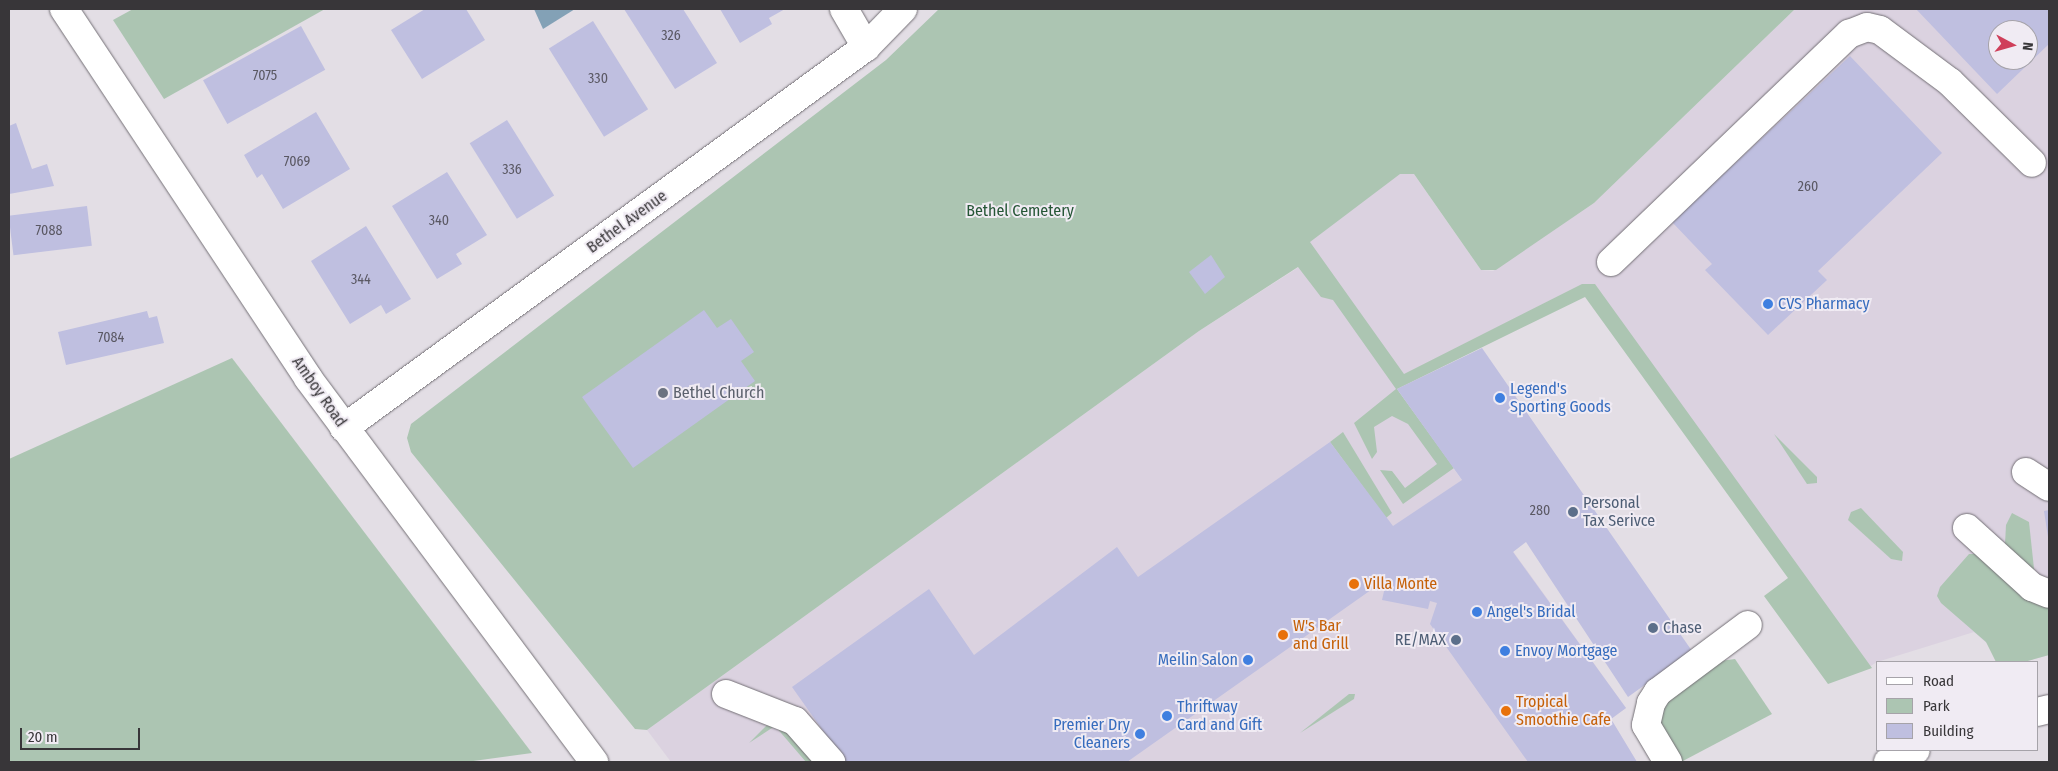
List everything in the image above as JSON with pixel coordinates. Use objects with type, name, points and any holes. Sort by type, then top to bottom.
[{"type":"main road","name":"Amboy Road","points":[[64,9],[344,428],[594,762]]},
{"type":"main road","points":[[844,9],[866,47]]},
{"type":"main road","name":"Bethel Avenue","points":[[344,428],[866,47],[903,9]]},
{"type":"main road","points":[[1611,262],[1849,34],[1867,27],[1880,30],[1950,82],[2032,163]]},
{"type":"main road","points":[[2026,472],[2049,487]]},
{"type":"main road","points":[[1967,528],[2032,587],[2049,594]]},
{"type":"main road","points":[[1668,762],[1646,725],[1651,703],[1658,692],[1748,625]]},
{"type":"main road","points":[[726,694],[795,720],[831,762]]},
{"type":"main road","points":[[1888,762],[1914,751]]},
{"type":"shaded area","points":[[1795,9],[2049,9],[2049,655],[2028,661],[1996,661],[1990,646],[1974,632],[1876,661],[1861,672],[1591,291],[1397,390],[1626,708],[1611,719],[1637,762],[671,762],[647,730],[1199,331],[1299,267],[1306,230],[1402,157],[1481,270],[1493,271],[1594,203]]},
{"type":"green space","points":[[133,9],[325,9],[164,99],[113,20]]},
{"type":"green space","name":"Bethel Cemetery","points":[[939,9],[1795,9],[1594,203],[1496,270],[1481,270],[1414,174],[1400,174],[1310,242],[1404,374],[1582,284],[1595,284],[1872,668],[1828,684],[1764,596],[1788,578],[1585,297],[1397,389],[1454,468],[1403,504],[1380,470],[1392,471],[1405,488],[1437,464],[1408,424],[1392,416],[1374,427],[1377,452],[1372,459],[1354,423],[1396,389],[1333,300],[1321,297],[1298,267],[1199,331],[647,730],[635,729],[411,452],[407,438],[411,424],[886,60]]},
{"type":"green space","points":[[232,358],[532,753],[466,762],[9,762],[9,459]]},
{"type":"green space","points":[[1343,432],[1392,513],[1386,518],[1330,442]]},
{"type":"green space","points":[[1774,434],[1817,477],[1817,483],[1807,484]]},
{"type":"green space","points":[[1861,508],[1903,552],[1902,561],[1891,559],[1848,520],[1851,512]]},
{"type":"green space","points":[[2012,513],[2029,522],[2035,578],[2005,544],[2006,525]]},
{"type":"green space","points":[[1969,554],[1979,554],[2031,601],[2049,606],[2049,655],[2028,661],[1996,661],[1986,642],[1941,603],[1937,596],[1940,587]]},
{"type":"green space","points":[[1735,659],[1772,714],[1681,762],[1656,721],[1670,690],[1706,663]]},
{"type":"green space","points":[[1349,694],[1355,694],[1354,699],[1300,733]]},
{"type":"green space","points":[[769,723],[777,723],[819,762],[806,762],[775,726],[749,743]]},
{"type":"water","points":[[534,9],[575,9],[543,29]]},
{"type":"building","points":[[425,9],[466,9],[485,40],[422,79],[391,30]]},
{"type":"building","points":[[624,9],[683,9],[717,63],[675,89]]},
{"type":"building","points":[[720,9],[785,9],[769,18],[772,24],[740,43]]},
{"type":"building","points":[[1916,9],[2049,9],[2049,44],[2038,55],[2038,20],[1988,20],[1988,70],[2022,70],[1997,94]]},
{"type":"building","points":[[593,21],[648,109],[604,137],[549,49]]},
{"type":"building","points":[[301,26],[325,70],[227,124],[203,80]]},
{"type":"building","points":[[1850,56],[1942,153],[1818,271],[1827,280],[1768,335],[1705,270],[1712,264],[1672,222]]},
{"type":"building","points":[[316,112],[350,169],[283,209],[262,174],[257,178],[244,155]]},
{"type":"building","points":[[507,120],[554,195],[517,219],[470,143]]},
{"type":"building","points":[[16,123],[32,169],[47,164],[54,186],[9,194],[9,126]]},
{"type":"building","points":[[447,172],[487,235],[456,254],[462,264],[437,279],[392,206]]},
{"type":"building","points":[[87,206],[92,246],[13,255],[9,216]]},
{"type":"building","points":[[366,226],[411,299],[386,314],[381,305],[350,324],[311,261]]},
{"type":"building","points":[[1211,255],[1225,277],[1205,294],[1189,272]]},
{"type":"building","name":"Bethel Church","points":[[704,310],[717,328],[731,319],[754,352],[741,361],[755,381],[633,468],[582,397]]},
{"type":"building","points":[[147,311],[149,318],[157,316],[164,343],[66,365],[58,332]]},
{"type":"building","points":[[1482,348],[1692,651],[1628,697],[1526,542],[1513,552],[1626,708],[1611,719],[1637,762],[1528,762],[1430,624],[1437,603],[1430,601],[1428,609],[1382,600],[1385,587],[1378,585],[1127,762],[845,762],[792,687],[929,589],[974,655],[1117,547],[1138,577],[1330,442],[1393,526],[1462,480],[1397,389]]},
{"type":"building","points":[[2049,510],[2049,537],[2048,537],[2044,511]]},
{"type":"place","name":"CVS Pharmacy","points":[[1768,304]]},
{"type":"place","name":"Bethel Church","points":[[663,393]]},
{"type":"place","name":"Legend's Sporting Goods","points":[[1500,398]]},
{"type":"place","name":"Personal Tax Serivce","points":[[1573,512]]},
{"type":"place","name":"Villa Monte","points":[[1354,584]]},
{"type":"place","name":"Angel's Bridal","points":[[1477,612]]},
{"type":"place","name":"Chase","points":[[1653,628]]},
{"type":"place","name":"W's Bar and Grill","points":[[1283,635]]},
{"type":"place","name":"RE/MAX","points":[[1456,640]]},
{"type":"place","name":"Envoy Mortgage","points":[[1505,651]]},
{"type":"place","name":"Meilin Salon","points":[[1248,660]]},
{"type":"place","name":"Tropical Smoothie Cafe","points":[[1506,711]]},
{"type":"place","name":"Thriftway Card and Gift","points":[[1167,716]]},
{"type":"place","name":"Premier Dry Cleaners","points":[[1140,734]]}]
